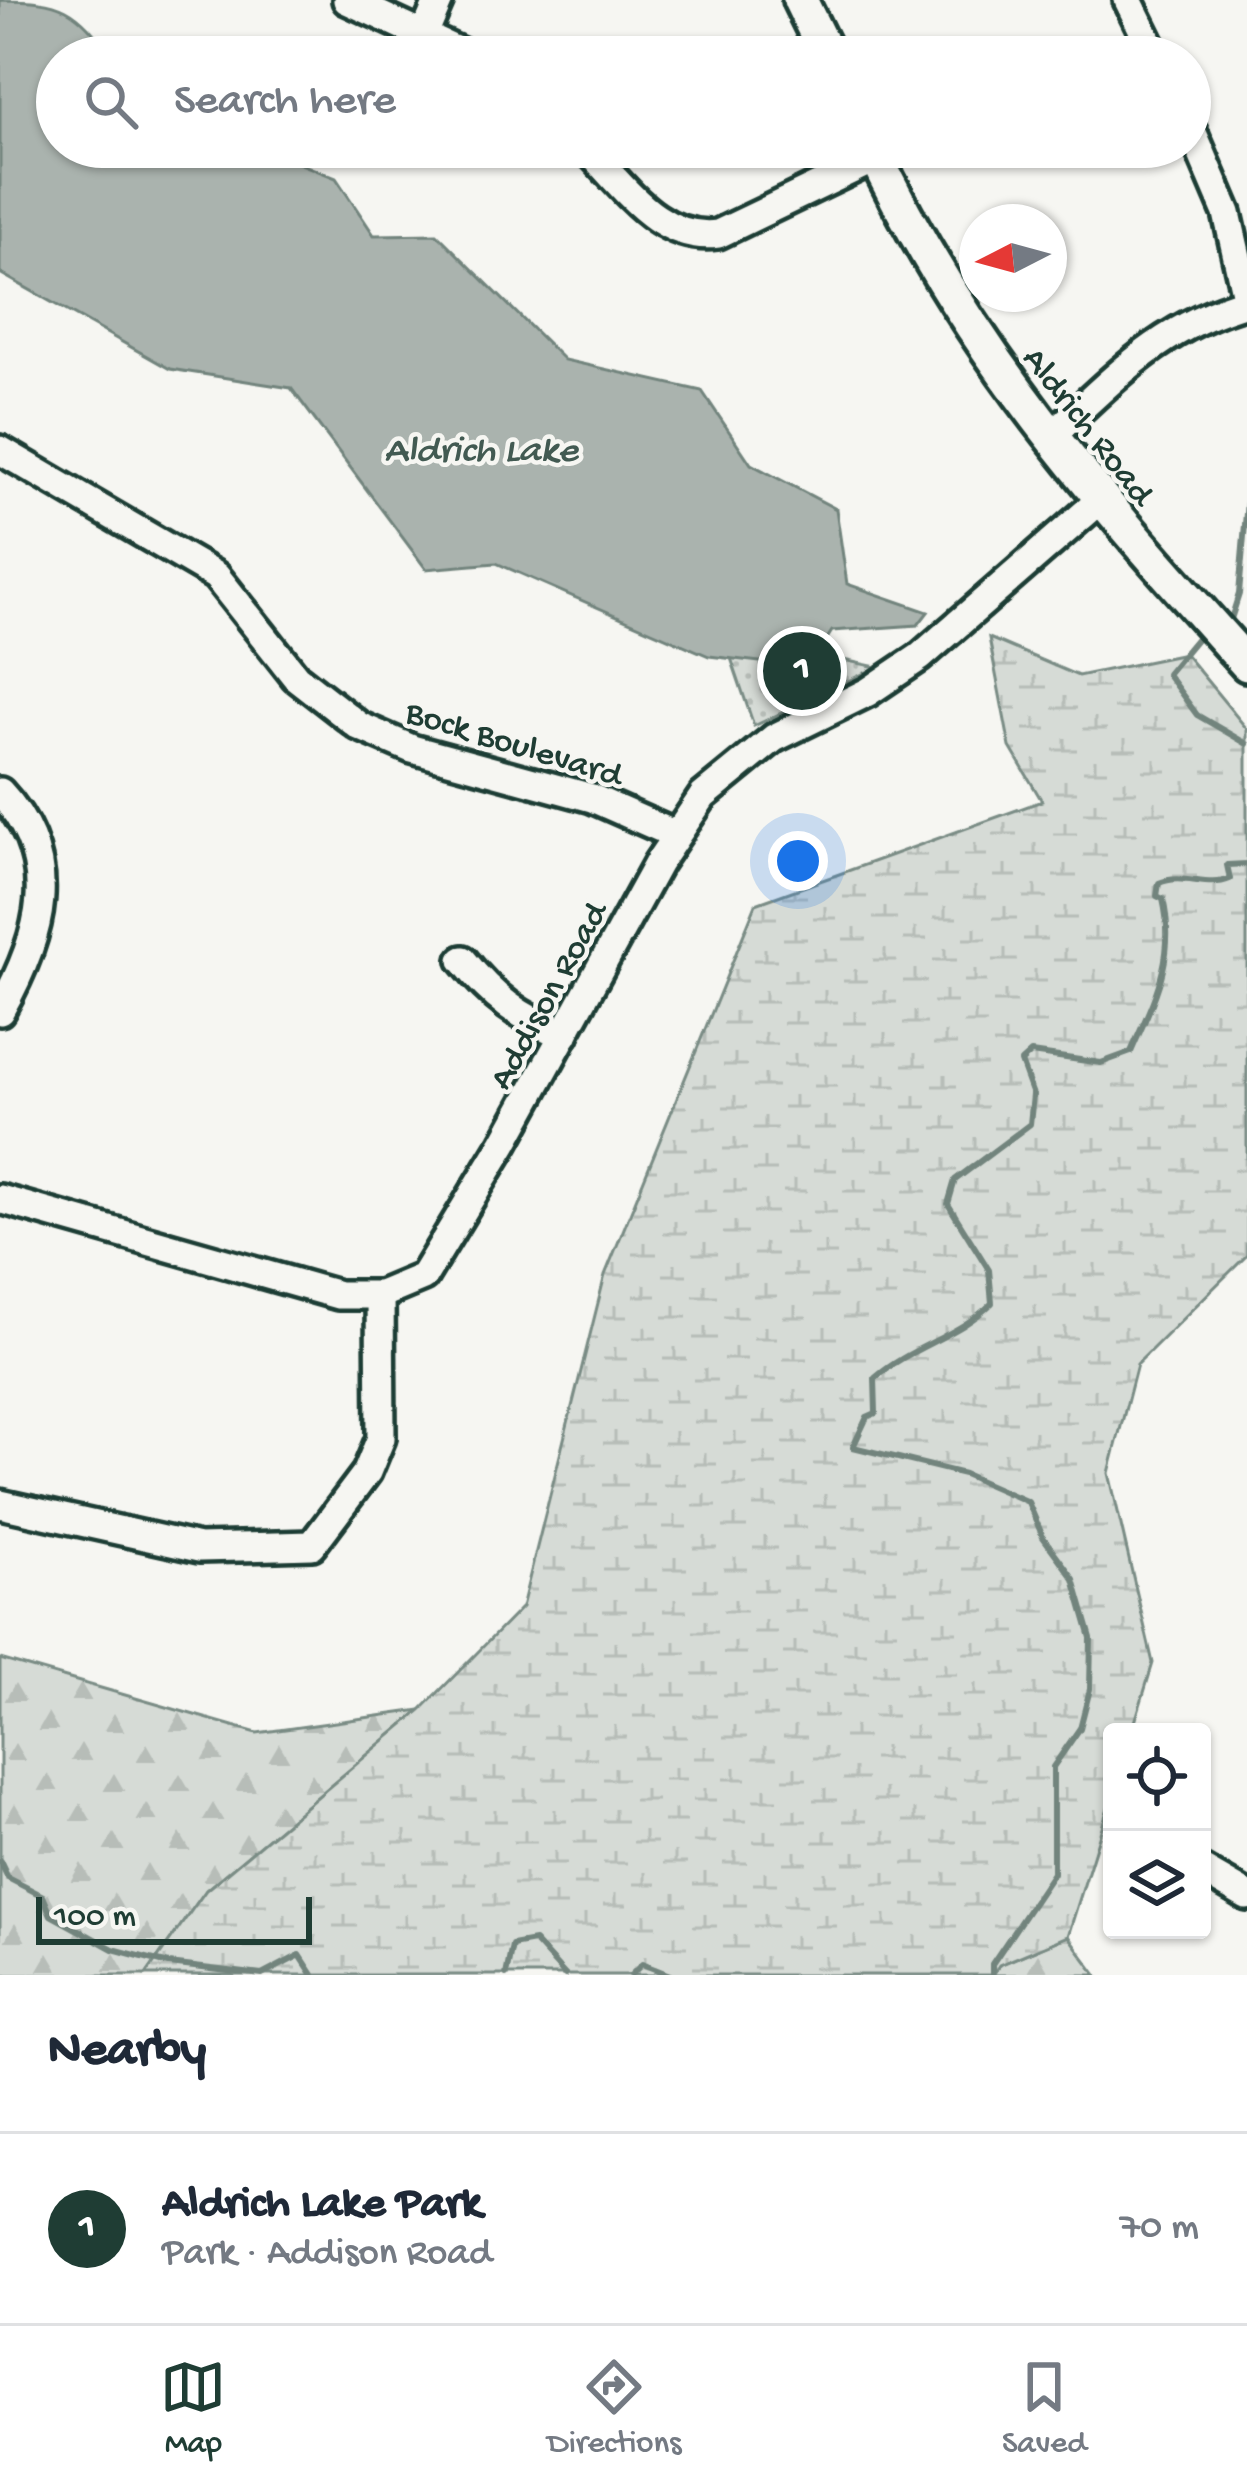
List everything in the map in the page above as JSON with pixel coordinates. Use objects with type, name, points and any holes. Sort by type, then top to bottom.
[{"type":"main road","points":[[800,0],[818,36]]},
{"type":"main road","name":"Aldrich Road","points":[[882,168],[957,310],[1099,500],[1247,664]]},
{"type":"street","points":[[347,0],[424,35],[439,0]]},
{"type":"street","points":[[1128,0],[1146,36]]},
{"type":"street","points":[[606,168],[659,222],[700,236],[718,234],[844,168]]},
{"type":"street","points":[[1050,436],[1170,332],[1205,313],[1247,302],[1227,213],[1208,168]]},
{"type":"street","name":"Bock Boulevard","points":[[0,450],[217,576],[296,677],[358,725],[412,749],[592,798],[676,835]]},
{"type":"street","name":"Addison Road","points":[[380,1295],[423,1277],[438,1256],[676,835],[703,796],[744,758],[868,692],[920,657],[1099,500]]},
{"type":"street","points":[[0,792],[31,838],[43,892],[34,944],[0,1012]]},
{"type":"street","points":[[463,960],[491,995],[520,1018],[564,1034]]},
{"type":"street","points":[[0,1199],[338,1295],[380,1295],[381,1438],[367,1472],[312,1545],[199,1548],[0,1504]]},
{"type":"street","points":[[1211,1875],[1247,1896]]},
{"type":"green space","points":[[989,638],[1078,676],[1185,654],[1247,729],[1247,1255],[1137,1364],[1109,1473],[1153,1663],[1135,1723],[1103,1723],[1103,1824],[1068,1936],[999,1965],[993,1975],[146,1975],[206,1890],[421,1710],[522,1607],[605,1275],[756,904],[1042,801],[1010,747]]},
{"type":"green space","points":[[819,655],[877,667],[754,726],[731,658],[812,661]]},
{"type":"green space","points":[[0,1659],[257,1733],[421,1710],[206,1890],[146,1975],[0,1975]]},
{"type":"green space","points":[[1068,1936],[1097,1975],[993,1975],[999,1965]]},
{"type":"water","name":"Aldrich Lake","points":[[0,0],[39,2],[66,10],[96,36],[36,36],[36,168],[311,168],[336,178],[374,235],[437,234],[564,360],[702,391],[751,464],[836,509],[847,584],[928,612],[918,625],[832,631],[813,661],[777,664],[709,656],[496,563],[426,569],[291,388],[170,369],[0,273]]},
{"type":"waterway","points":[[1231,619],[1239,594],[1247,501]]},
{"type":"waterway","points":[[1201,633],[1167,674],[1197,715],[1247,744]]},
{"type":"waterway","points":[[992,1975],[992,1964],[1053,1873],[1053,1767],[1080,1728],[1090,1689],[1091,1638],[1074,1579],[1043,1537],[1028,1502],[964,1474],[853,1447],[867,1417],[876,1413],[875,1378],[992,1303],[989,1270],[948,1204],[955,1180],[1030,1124],[1033,1095],[1021,1062],[1031,1053],[1101,1063],[1131,1052],[1165,959],[1167,920],[1163,899],[1157,896],[1159,883],[1177,879],[1221,882],[1230,879],[1227,865],[1247,864]]},
{"type":"waterway","points":[[0,1861],[8,1878],[43,1896],[51,1915],[113,1949],[169,1964],[262,1975],[300,1955],[313,1975]]},
{"type":"waterway","points":[[506,1975],[512,1945],[534,1941],[565,1975]]},
{"type":"waterway","points":[[631,1975],[642,1964],[670,1975]]},
{"type":"place","name":"Aldrich Lake Park","points":[[802,671]]}]
